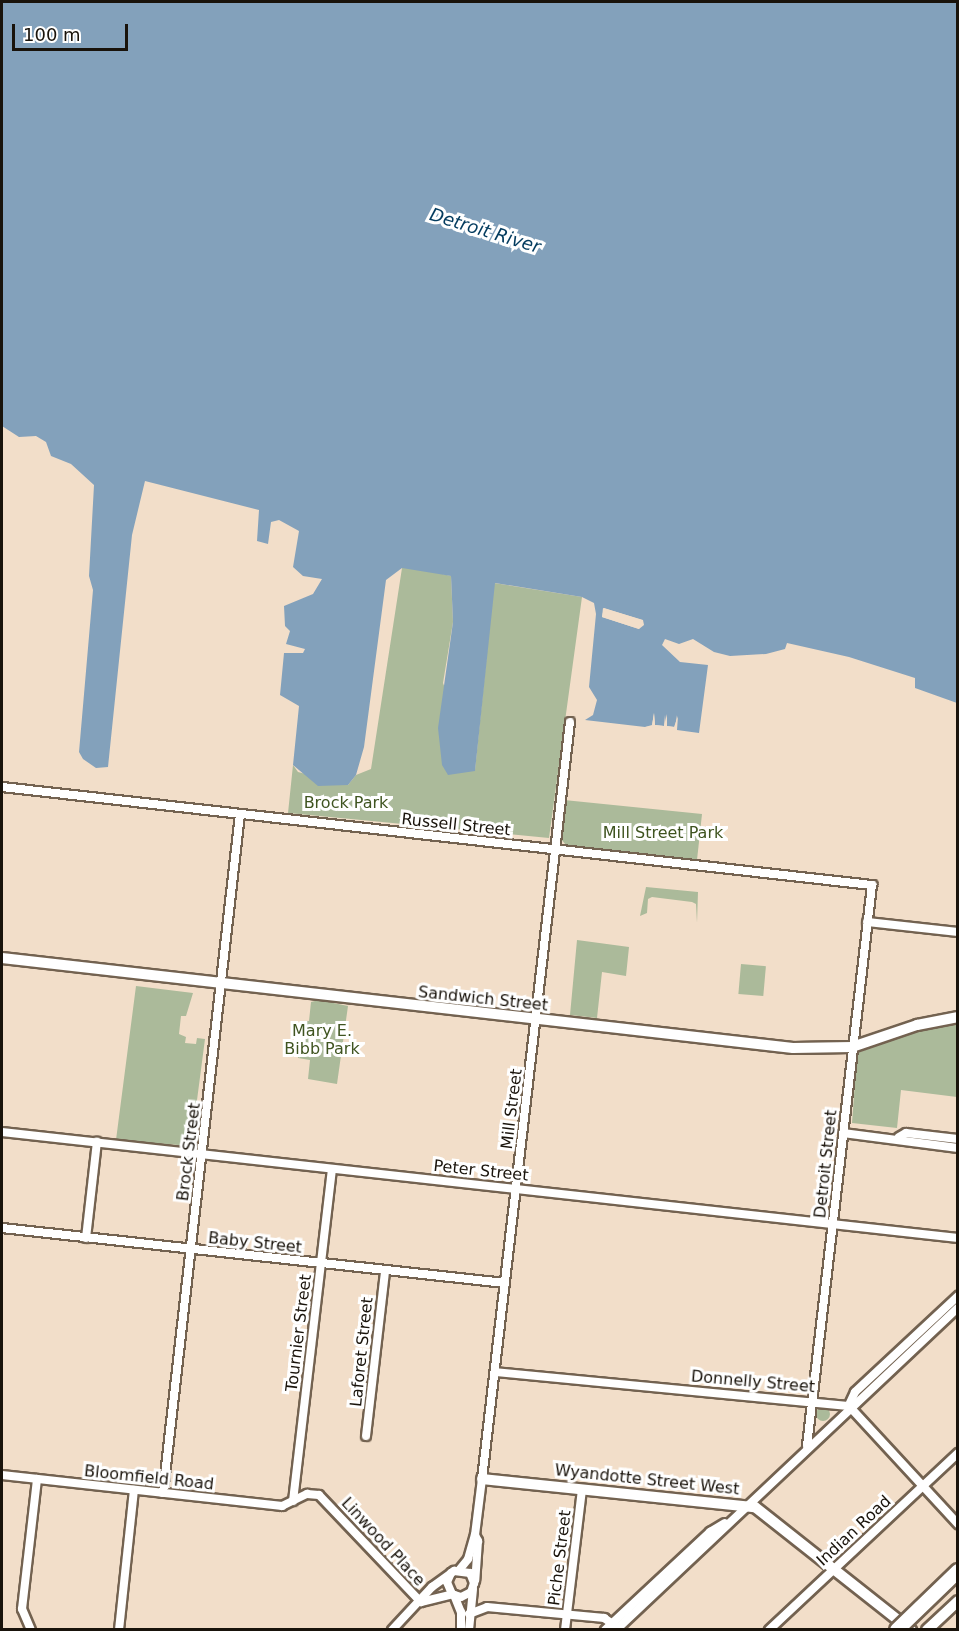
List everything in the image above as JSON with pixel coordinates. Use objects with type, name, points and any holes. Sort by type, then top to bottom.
[{"type":"highway","points":[[897,1629],[957,1571]]},
{"type":"main road","name":"Sandwich Street","points":[[2,958],[793,1048],[852,1047],[917,1025],[957,1017]]},
{"type":"main road","name":"Wyandotte Street West","points":[[482,1479],[745,1504],[764,1513],[833,1570],[911,1629]]},
{"type":"main road","points":[[927,1629],[957,1601]]},
{"type":"street","name":"Mill Street","points":[[460,1569],[468,1559],[475,1535],[570,722]]},
{"type":"street","name":"Russell Street","points":[[2,787],[872,885]]},
{"type":"street","name":"Brock Street","points":[[163,1493],[240,814]]},
{"type":"street","name":"Detroit Street","points":[[807,1446],[872,885]]},
{"type":"street","points":[[867,922],[957,933]]},
{"type":"street","name":"Peter Street","points":[[2,1132],[957,1238]]},
{"type":"street","points":[[843,1133],[899,1137],[957,1148]]},
{"type":"street","points":[[899,1137],[906,1133],[957,1139]]},
{"type":"street","points":[[86,1238],[97,1142]]},
{"type":"street","name":"Tournier Street","points":[[293,1501],[332,1168]]},
{"type":"street","name":"Baby Street","points":[[2,1228],[506,1283]]},
{"type":"street","name":"Laforet Street","points":[[366,1436],[385,1271]]},
{"type":"street","points":[[849,1406],[855,1392],[957,1296]]},
{"type":"street","points":[[605,1629],[615,1627],[710,1532],[727,1522],[849,1406],[957,1308]]},
{"type":"street","name":"Donnelly Street","points":[[495,1372],[849,1406]]},
{"type":"street","points":[[849,1406],[957,1524]]},
{"type":"street","name":"Indian Road","points":[[769,1629],[957,1453]]},
{"type":"street","name":"Bloomfield Road","points":[[2,1475],[282,1506],[293,1501]]},
{"type":"street","points":[[31,1629],[24,1621],[22,1609],[37,1479]]},
{"type":"street","name":"Piche Street","points":[[565,1629],[582,1489]]},
{"type":"street","points":[[119,1629],[134,1491]]},
{"type":"street","name":"Linwood Place","points":[[293,1501],[319,1494],[421,1602]]},
{"type":"street","name":"Mill Street","points":[[469,1629],[478,1541],[475,1535]]},
{"type":"street","points":[[392,1629],[451,1573],[460,1569],[470,1573],[478,1600],[487,1607]]},
{"type":"street","points":[[451,1573],[447,1582],[461,1612],[461,1629]]},
{"type":"street","points":[[421,1602],[453,1595],[465,1596],[474,1586]]},
{"type":"street","points":[[469,1614],[487,1607],[567,1615],[615,1627]]},
{"type":"green space","name":"Brock Park","points":[[413,567],[451,576],[453,622],[443,683],[475,770],[494,583],[582,597],[549,838],[288,813],[293,765],[298,772],[348,785],[356,775],[371,769],[402,568]]},
{"type":"green space","name":"Mill Street Park","points":[[564,800],[702,814],[697,860],[566,845],[560,838]]},
{"type":"green space","points":[[646,887],[698,892],[697,923],[696,904],[652,897],[648,899],[647,913],[640,916]]},
{"type":"green space","points":[[577,940],[629,947],[626,976],[602,972],[597,1018],[570,1015]]},
{"type":"green space","points":[[741,964],[766,966],[763,996],[738,994]]},
{"type":"green space","points":[[136,986],[193,993],[186,1016],[181,1016],[179,1034],[186,1037],[185,1043],[196,1044],[197,1038],[205,1039],[191,1146],[116,1140]]},
{"type":"green space","name":"Mary E. Bibb Park","points":[[319,1000],[348,1006],[337,1084],[308,1079],[310,1060],[298,1058],[301,1030],[305,1021],[309,1021],[311,1002]]},
{"type":"green space","points":[[957,1023],[957,1097],[901,1090],[897,1128],[852,1123],[857,1053],[923,1029]]},
{"type":"green space","points":[[823,1407],[828,1409],[830,1414],[828,1419],[823,1421],[818,1419],[816,1414],[818,1409]]},
{"type":"water","name":"Detroit River","points":[[2,2],[957,2],[957,703],[915,688],[915,678],[849,657],[787,643],[785,649],[766,654],[730,656],[714,652],[693,639],[679,644],[665,639],[662,645],[680,662],[708,665],[699,733],[677,730],[677,715],[675,727],[666,726],[665,715],[664,726],[655,725],[654,713],[652,726],[645,727],[585,720],[593,715],[597,700],[589,687],[596,614],[594,603],[582,597],[495,583],[475,771],[448,775],[442,765],[438,728],[453,622],[451,576],[402,568],[386,580],[364,747],[356,775],[348,785],[318,786],[293,765],[299,706],[280,695],[284,653],[303,653],[305,649],[286,644],[290,631],[285,626],[284,606],[313,594],[322,579],[303,576],[293,567],[299,531],[279,520],[271,522],[268,544],[257,541],[259,510],[145,481],[132,535],[108,767],[96,768],[83,759],[79,752],[93,590],[89,576],[94,485],[71,464],[51,456],[46,442],[36,436],[19,437],[2,426]],"holes":[[[604,608],[642,620],[639,629],[602,617]]]},
{"type":"pier","points":[[603,608],[643,620],[644,625],[639,629],[602,617]]},
{"type":"pier","points":[[654,713],[655,725],[664,726],[667,714],[667,726],[674,727],[678,716],[677,730],[645,727],[652,725]]}]
